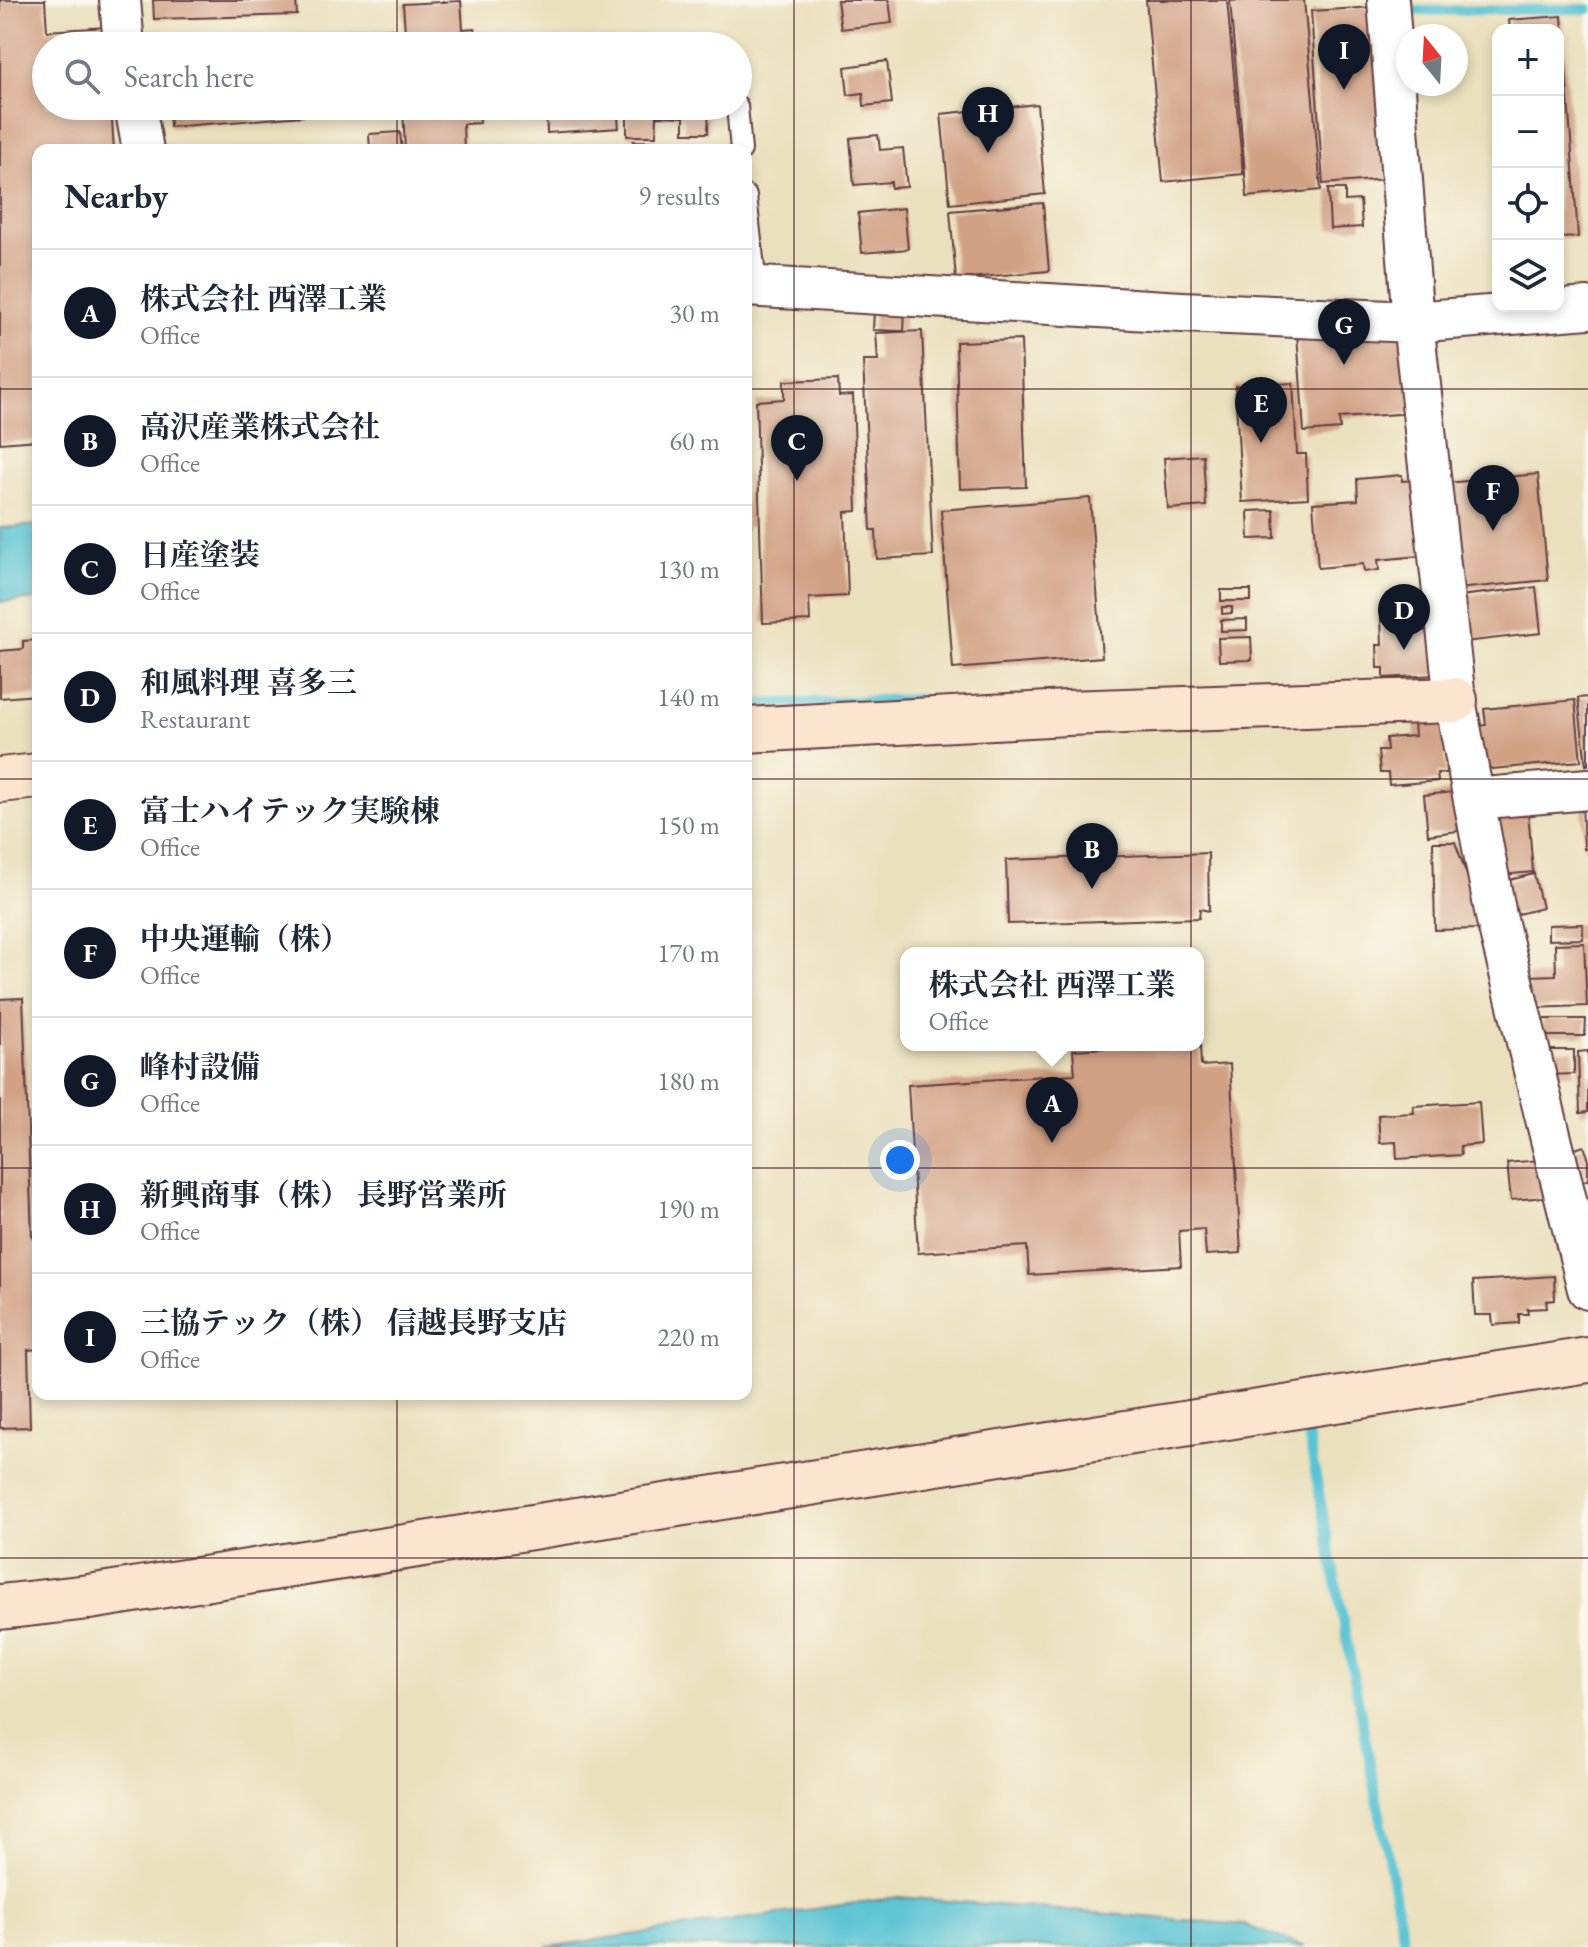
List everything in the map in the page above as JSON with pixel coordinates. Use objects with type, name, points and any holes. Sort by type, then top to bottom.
[{"type":"street","points":[[120,0],[123,32]]},
{"type":"street","points":[[1388,0],[1413,322],[1455,700],[1496,916],[1588,1289]]},
{"type":"street","points":[[138,120],[142,144]]},
{"type":"street","points":[[752,286],[1182,312],[1413,322],[1588,308]]},
{"type":"street","points":[[752,730],[1067,713],[1455,700]]},
{"type":"street","points":[[0,780],[32,777]]},
{"type":"street","points":[[1474,799],[1588,789]]},
{"type":"street","points":[[0,1607],[89,1597],[1588,1360]]},
{"type":"lane","points":[[738,120],[740,144]]},
{"type":"water","points":[[32,525],[32,599],[0,602],[0,528]]},
{"type":"water","points":[[898,1897],[1244,1925],[1305,1947],[546,1947]]},
{"type":"building","points":[[0,0],[45,0],[47,31],[106,27],[106,32],[32,32],[32,120],[112,120],[114,144],[32,144],[32,440],[0,443]]},
{"type":"building","points":[[153,0],[296,0],[297,15],[154,19]]},
{"type":"building","points":[[837,0],[889,0],[892,23],[841,29]]},
{"type":"building","points":[[1146,0],[1227,0],[1243,174],[1163,182]]},
{"type":"building","points":[[1304,0],[1321,190],[1247,197],[1230,1]]},
{"type":"building","points":[[461,1],[463,29],[475,28],[475,32],[405,32],[403,4]]},
{"type":"building","points":[[1375,7],[1387,179],[1323,184],[1311,11]]},
{"type":"building","points":[[1562,16],[1563,24],[1509,24],[1509,20]]},
{"type":"building","points":[[394,29],[394,32],[355,32]]},
{"type":"building","points":[[1564,44],[1578,237],[1564,238]]},
{"type":"building","points":[[887,61],[892,103],[864,106],[863,93],[848,95],[845,67]]},
{"type":"building","points":[[1037,104],[1045,194],[950,204],[941,114]]},
{"type":"building","points":[[170,120],[255,120],[170,127]]},
{"type":"building","points":[[404,120],[480,120],[480,123],[463,124],[464,144],[405,144]]},
{"type":"building","points":[[547,120],[618,120],[619,128],[547,133]]},
{"type":"building","points":[[627,120],[657,120],[656,136],[627,136]]},
{"type":"building","points":[[684,120],[708,120],[708,133],[684,133]]},
{"type":"building","points":[[400,132],[401,144],[370,144],[369,134]]},
{"type":"building","points":[[878,135],[880,150],[903,148],[907,187],[891,188],[891,182],[854,185],[850,138]]},
{"type":"building","points":[[633,141],[698,143],[698,144],[633,144]]},
{"type":"building","points":[[1328,189],[1345,189],[1345,201],[1360,200],[1362,227],[1330,229]]},
{"type":"building","points":[[1043,203],[1049,271],[956,279],[950,211]]},
{"type":"building","points":[[904,208],[908,249],[862,253],[858,213]]},
{"type":"building","points":[[874,310],[905,310],[904,331],[873,330]]},
{"type":"building","points":[[922,331],[933,556],[877,559],[876,530],[871,530],[863,361],[878,361],[876,333]]},
{"type":"building","points":[[1297,334],[1408,336],[1414,413],[1339,418],[1340,429],[1304,432]]},
{"type":"building","points":[[1021,340],[1026,487],[960,489],[956,342]]},
{"type":"building","points":[[838,379],[839,396],[853,395],[857,511],[845,512],[848,596],[809,598],[810,621],[763,623],[756,401],[784,399],[784,381]]},
{"type":"building","points":[[1293,383],[1297,454],[1306,454],[1308,498],[1242,502],[1235,386]]},
{"type":"building","points":[[1203,455],[1206,506],[1168,509],[1164,458]]},
{"type":"building","points":[[1538,474],[1548,580],[1457,589],[1447,483]]},
{"type":"building","points":[[1402,475],[1402,481],[1419,480],[1430,555],[1378,560],[1379,570],[1364,572],[1363,564],[1318,568],[1313,503],[1358,500],[1357,479]]},
{"type":"building","points":[[1090,498],[1102,657],[953,669],[941,510]]},
{"type":"building","points":[[1274,510],[1275,538],[1249,539],[1248,511]]},
{"type":"building","points":[[1536,587],[1541,633],[1465,642],[1460,596]]},
{"type":"building","points":[[1221,590],[1251,590],[1251,601],[1221,601]]},
{"type":"building","points":[[1222,607],[1232,607],[1232,613],[1222,614]]},
{"type":"building","points":[[1410,617],[1411,632],[1433,630],[1436,675],[1384,678],[1384,668],[1378,668],[1377,645],[1382,645],[1381,618]]},
{"type":"building","points":[[1247,619],[1247,630],[1221,631],[1221,620]]},
{"type":"building","points":[[1251,637],[1252,660],[1219,661],[1218,638]]},
{"type":"building","points":[[32,640],[32,695],[0,698],[0,651],[23,649],[23,641]]},
{"type":"building","points":[[1588,697],[1588,765],[1586,765],[1578,698]]},
{"type":"building","points":[[1575,700],[1581,761],[1492,769],[1481,763],[1478,726],[1486,725],[1484,709]]},
{"type":"building","points":[[1443,721],[1446,773],[1437,773],[1438,781],[1389,785],[1388,773],[1380,773],[1378,751],[1387,751],[1386,738],[1415,736],[1414,723]]},
{"type":"building","points":[[1454,792],[1458,831],[1428,835],[1424,795]]},
{"type":"building","points":[[1582,801],[1588,801],[1588,849],[1584,849]]},
{"type":"building","points":[[1528,811],[1533,872],[1501,875],[1496,814]]},
{"type":"building","points":[[1433,842],[1455,842],[1483,920],[1479,929],[1435,930]]},
{"type":"building","points":[[1208,853],[1209,911],[1200,909],[1199,918],[1008,924],[1006,860]]},
{"type":"building","points":[[1534,874],[1542,908],[1510,916],[1501,882]]},
{"type":"building","points":[[1583,924],[1583,939],[1548,940],[1548,925]]},
{"type":"building","points":[[1584,943],[1587,1006],[1530,1008],[1528,976],[1556,975],[1555,944]]},
{"type":"building","points":[[23,998],[32,1236],[32,1350],[28,1350],[30,1427],[0,1428],[0,999]]},
{"type":"building","points":[[1543,1019],[1586,1019],[1585,1036],[1543,1036]]},
{"type":"building","points":[[1548,1050],[1574,1050],[1574,1074],[1548,1075]]},
{"type":"building","points":[[1073,1051],[1200,1051],[1201,1066],[1230,1064],[1241,1253],[1206,1255],[1204,1229],[1179,1231],[1181,1266],[1029,1275],[1027,1246],[918,1253],[908,1085],[1075,1074]]},
{"type":"building","points":[[1588,1051],[1588,1112],[1580,1113],[1578,1052]]},
{"type":"building","points":[[1479,1102],[1482,1144],[1460,1146],[1461,1155],[1397,1159],[1396,1142],[1380,1143],[1378,1115],[1414,1113],[1413,1106]]},
{"type":"building","points":[[1584,1146],[1588,1157],[1588,1180],[1575,1183],[1566,1152]]},
{"type":"building","points":[[1541,1160],[1545,1197],[1511,1200],[1507,1163]]},
{"type":"building","points":[[1554,1276],[1555,1300],[1546,1301],[1547,1308],[1527,1309],[1528,1314],[1519,1314],[1519,1323],[1493,1325],[1492,1315],[1475,1315],[1473,1281]]},
{"type":"waterway","points":[[1404,2],[1405,11],[1588,9]]},
{"type":"waterway","points":[[752,704],[920,699]]},
{"type":"waterway","points":[[1306,1424],[1405,1947]]},
{"type":"place","name":"三協テック（株） 信越長野支店","points":[[1344,90]]},
{"type":"place","name":"新興商事（株） 長野営業所","points":[[988,153]]},
{"type":"place","name":"峰村設備","points":[[1344,365]]},
{"type":"place","name":"富士ハイテック実験棟","points":[[1261,443]]},
{"type":"place","name":"日産塗装","points":[[797,481]]},
{"type":"place","name":"中央運輸（株）","points":[[1493,531]]},
{"type":"place","name":"和風料理 喜多三","points":[[1404,650]]},
{"type":"place","name":"高沢産業株式会社","points":[[1092,889]]},
{"type":"place","name":"株式会社 西澤工業","points":[[1052,1143]]}]
